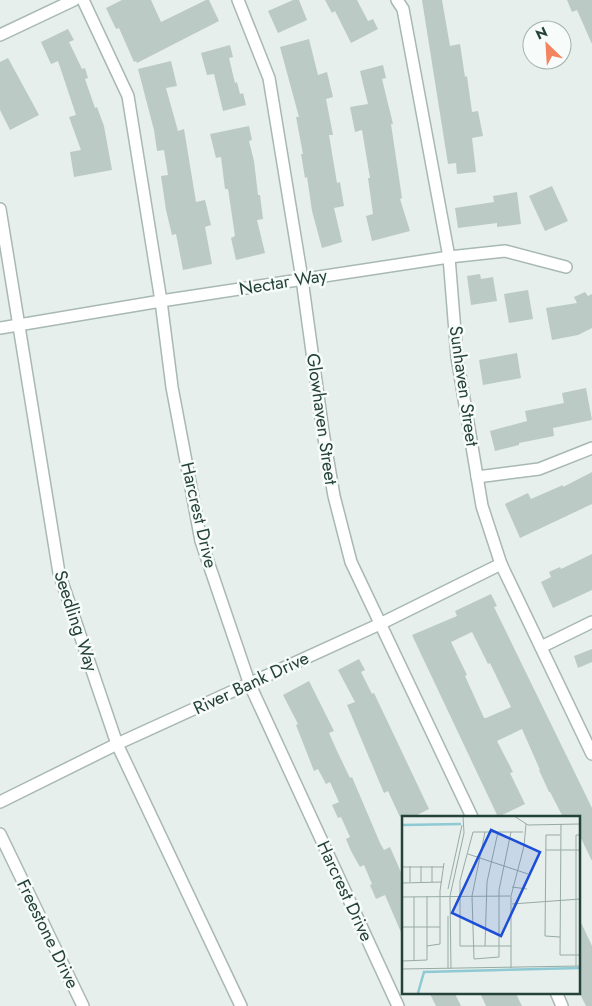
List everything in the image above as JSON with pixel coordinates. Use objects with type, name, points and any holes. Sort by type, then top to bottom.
[{"type":"street","points":[[0,35],[74,0]]},
{"type":"street","name":"Harcrest Drive","points":[[83,0],[128,96],[172,387],[201,541],[250,685],[398,1006]]},
{"type":"street","name":"Glowhaven Street","points":[[238,0],[269,78],[302,279],[323,432],[334,496],[351,562],[472,816]]},
{"type":"street","name":"Sunhaven Street","points":[[397,0],[403,9],[449,257],[457,357],[482,506],[501,564],[592,754]]},
{"type":"street","name":"Seedling Way","points":[[0,209],[59,574],[117,744],[241,1006]]},
{"type":"street","name":"Nectar Way","points":[[0,328],[160,301],[449,257],[505,251],[566,267]]},
{"type":"street","points":[[477,477],[539,469],[592,448]]},
{"type":"street","name":"River Bank Drive","points":[[0,802],[117,744],[250,685],[380,624],[501,564]]},
{"type":"street","points":[[541,648],[592,622]]},
{"type":"street","name":"Freestone Drive","points":[[0,834],[83,1006]]},
{"type":"street","points":[[557,994],[562,1006]]},
{"type":"building","points":[[122,0],[151,0],[161,22],[209,0],[219,21],[137,63],[136,61],[134,62],[119,28],[116,29],[106,8]]},
{"type":"building","points":[[293,0],[299,0],[307,20],[278,33],[268,11]]},
{"type":"building","points":[[325,0],[357,0],[368,21],[373,19],[378,29],[351,43],[335,11],[332,13]]},
{"type":"building","points":[[422,0],[442,0],[450,46],[460,44],[472,112],[478,111],[483,136],[472,138],[476,172],[457,174],[456,163],[448,164]]},
{"type":"building","points":[[567,0],[592,0],[592,44],[577,10],[572,12]]},
{"type":"building","points":[[68,29],[74,40],[69,42],[82,69],[85,68],[88,78],[85,79],[95,108],[97,107],[104,126],[112,170],[74,177],[70,152],[81,150],[69,117],[76,115],[58,61],[51,64],[41,42]]},
{"type":"building","points":[[309,39],[318,75],[327,72],[333,97],[326,99],[333,135],[329,135],[337,183],[340,182],[344,206],[334,208],[342,242],[322,248],[312,211],[307,177],[305,178],[301,154],[303,154],[296,117],[299,117],[280,47]]},
{"type":"building","points":[[230,45],[233,57],[229,58],[235,83],[237,82],[240,94],[243,93],[246,105],[223,111],[214,74],[207,75],[201,53]]},
{"type":"building","points":[[8,58],[39,115],[10,130],[0,110],[0,62]]},
{"type":"building","points":[[171,61],[177,86],[166,88],[178,131],[184,129],[196,202],[205,200],[211,225],[205,227],[212,264],[183,270],[176,234],[172,235],[166,210],[161,176],[168,175],[164,150],[157,151],[154,130],[138,69]]},
{"type":"building","points":[[383,65],[386,78],[382,79],[393,124],[391,124],[402,198],[400,199],[410,231],[372,241],[366,216],[373,214],[368,178],[370,178],[362,130],[355,132],[350,107],[368,104],[360,71]]},
{"type":"building","points":[[249,126],[252,140],[249,141],[263,219],[257,220],[265,253],[236,260],[231,238],[235,236],[228,189],[225,189],[221,157],[216,158],[210,134]]},
{"type":"building","points":[[552,186],[568,221],[545,231],[529,196]]},
{"type":"building","points":[[517,192],[521,224],[497,227],[497,223],[458,228],[455,208],[494,202],[493,196]]},
{"type":"building","points":[[480,274],[481,279],[493,277],[497,301],[471,305],[467,276]]},
{"type":"building","points":[[528,290],[533,319],[509,323],[504,294]]},
{"type":"building","points":[[585,292],[588,296],[592,294],[592,328],[578,335],[552,340],[546,308],[577,303],[574,297]]},
{"type":"building","points":[[517,353],[521,378],[483,385],[479,360]]},
{"type":"building","points":[[586,388],[592,420],[553,428],[554,436],[519,443],[519,445],[495,451],[490,431],[527,421],[525,411],[564,403],[562,393]]},
{"type":"building","points":[[592,472],[592,504],[520,538],[505,504],[528,493],[531,499],[563,485],[563,487]]},
{"type":"building","points":[[592,554],[592,590],[553,608],[541,582],[551,577],[549,572],[560,567],[561,569]]},
{"type":"building","points":[[491,594],[497,606],[494,607],[592,808],[592,861],[580,836],[580,816],[562,816],[549,792],[522,729],[497,741],[513,772],[510,773],[525,804],[498,816],[412,635],[457,616],[455,611]],"holes":[[[472,632],[488,664],[490,663],[511,707],[484,718],[465,676],[467,675],[451,642]]]},
{"type":"building","points":[[592,649],[592,662],[578,668],[574,656]]},
{"type":"building","points":[[359,659],[365,670],[361,672],[372,694],[374,693],[429,809],[415,816],[400,817],[388,791],[384,793],[347,705],[355,702],[338,670]]},
{"type":"building","points":[[309,681],[334,731],[329,733],[350,778],[352,777],[380,843],[384,850],[390,847],[402,875],[402,935],[385,895],[376,899],[364,865],[360,867],[351,851],[346,839],[350,837],[341,817],[338,818],[332,805],[339,802],[330,782],[326,784],[318,769],[314,771],[296,725],[298,724],[283,695]]},
{"type":"building","points":[[580,920],[592,946],[592,1006],[586,1006],[580,994]]},
{"type":"building","points":[[430,994],[455,994],[461,1006],[436,1006]]},
{"type":"building","points":[[516,994],[522,1006],[486,1006],[481,995]]}]
